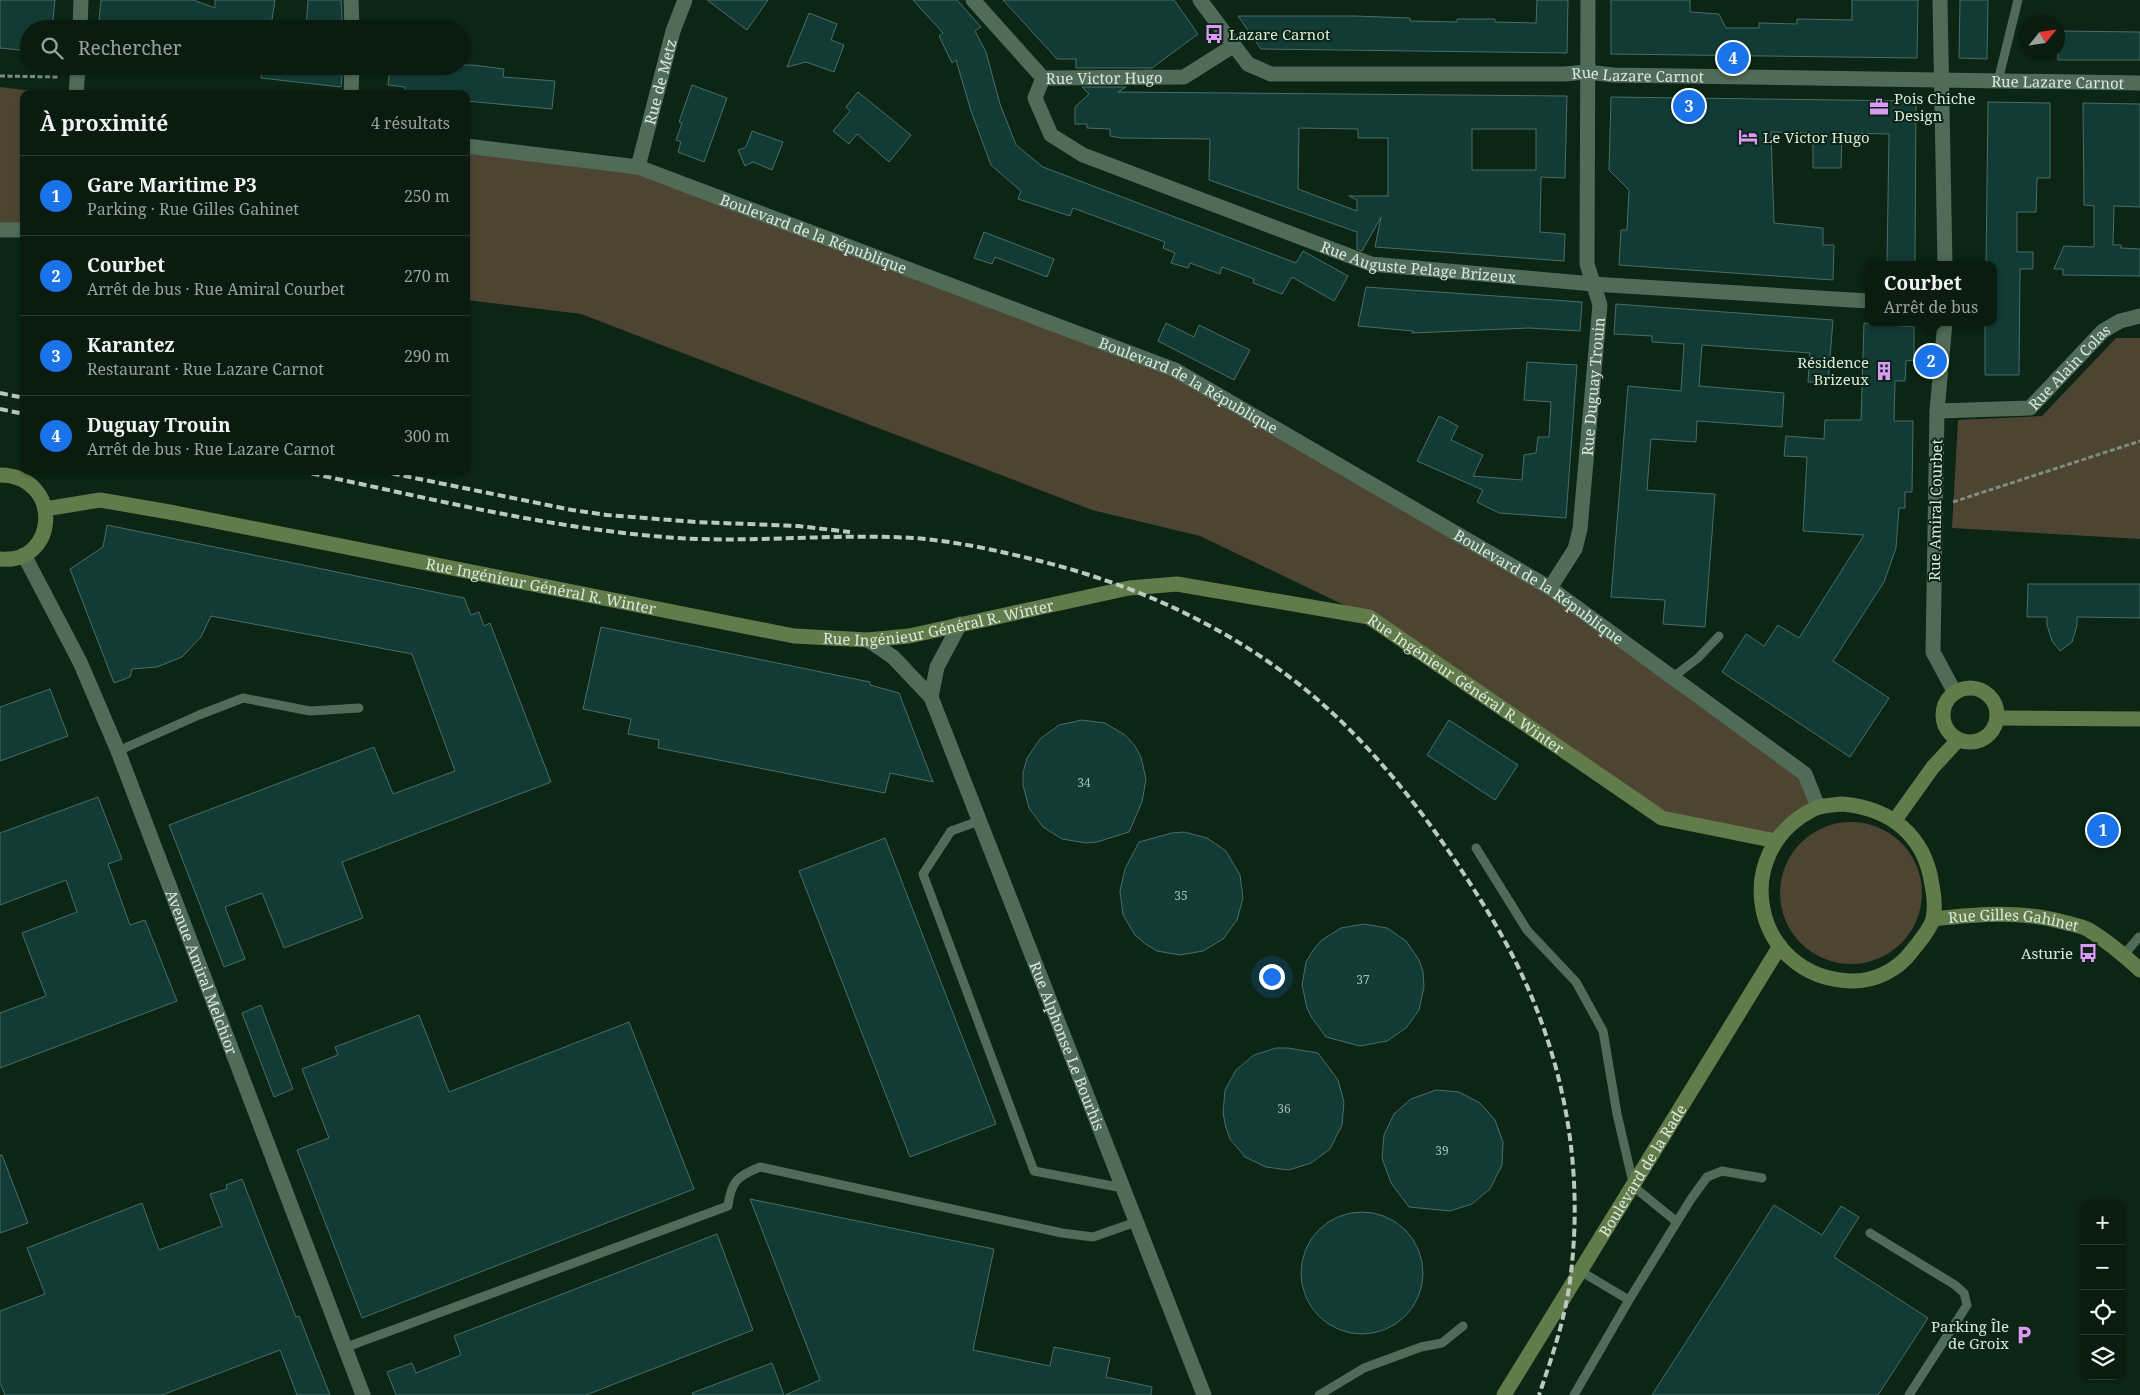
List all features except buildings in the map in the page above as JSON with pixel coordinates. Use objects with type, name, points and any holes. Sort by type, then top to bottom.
[{"type":"street","points":[[81,20],[82,0]]},
{"type":"street","points":[[352,0],[352,20]]},
{"type":"street","name":"Rue de Metz","points":[[638,167],[673,31],[686,0]]},
{"type":"street","name":"Rue Victor Hugo","points":[[973,0],[1043,78],[1184,77],[1233,46]]},
{"type":"street","name":"Rue Lazare Carnot","points":[[1200,0],[1248,64],[1271,74],[1564,74],[1587,72],[1612,74],[2140,83]]},
{"type":"street","name":"Rue Duguay Trouin","points":[[1550,588],[1576,549],[1580,529],[1600,306],[1587,264],[1588,0]]},
{"type":"street","points":[[1940,0],[1945,261]]},
{"type":"street","points":[[351,90],[352,75]]},
{"type":"street","name":"Rue Auguste Pelage Brizeux","points":[[1043,78],[1035,98],[1051,135],[1083,155],[1371,264],[1593,284],[1865,302]]},
{"type":"street","name":"Boulevard de la République","points":[[470,146],[638,167],[1175,370],[1550,588],[1805,774],[1818,807]]},
{"type":"street","points":[[0,230],[20,230]]},
{"type":"street","name":"Rue Alain Colas","points":[[1937,411],[2030,408],[2103,331],[2120,321],[2140,316]]},
{"type":"street","name":"Rue Amiral Courbet","points":[[1945,326],[1937,411],[1933,652],[1955,693]]},
{"type":"street","points":[[0,475],[11,475],[23,479],[34,488],[45,509],[47,520],[41,538],[34,547],[24,555],[0,560]]},
{"type":"street","name":"Rue Ingénieur Général R. Winter","points":[[45,509],[100,500],[185,514],[794,636],[868,640],[908,636],[1129,588],[1177,584],[1369,617],[1662,818],[1776,841]]},
{"type":"street","name":"Avenue Amiral Melchior","points":[[24,555],[80,662],[118,751],[363,1395]]},
{"type":"street","points":[[931,697],[937,667],[960,624]]},
{"type":"street","name":"Rue Alphonse Le Bourhis","points":[[868,640],[893,657],[931,697],[1204,1395]]},
{"type":"street","points":[[1969,688],[1984,692],[1994,703],[1997,718],[1992,732],[1980,741],[1965,742],[1958,740],[1947,731],[1943,717],[1945,704],[1955,693],[1969,688]]},
{"type":"street","points":[[1997,718],[2140,719]]},
{"type":"street","points":[[1895,820],[1933,768],[1958,740]]},
{"type":"street","points":[[1842,804],[1860,806],[1882,813],[1895,820],[1916,841],[1930,869],[1933,891],[1933,919],[1908,956],[1893,969],[1875,979],[1857,982],[1838,981],[1811,973],[1794,961],[1769,930],[1760,901],[1761,883],[1767,862],[1776,841],[1797,820],[1818,807],[1842,804]]},
{"type":"street","name":"Rue Gilles Gahinet","points":[[1933,919],[1982,914],[2021,914],[2055,920],[2087,929],[2124,955],[2140,970]]},
{"type":"street","name":"Boulevard de la Rade","points":[[1504,1395],[1634,1187],[1780,946]]},
{"type":"lane","points":[[1998,81],[2018,0]]},
{"type":"lane","points":[[1673,677],[1698,658],[1719,636]]},
{"type":"lane","points":[[118,751],[243,698],[310,712],[359,708]]},
{"type":"lane","points":[[979,821],[951,831],[923,874],[1034,1171],[1123,1188]]},
{"type":"lane","points":[[1476,848],[1527,930],[1576,982],[1603,1031],[1617,1114],[1634,1187],[1677,1222]]},
{"type":"lane","points":[[2124,955],[2139,937]]},
{"type":"lane","points":[[344,1348],[728,1206],[731,1187],[745,1173],[760,1167],[1062,1233],[1093,1237],[1136,1222]]},
{"type":"lane","points":[[1574,1395],[1629,1300],[1707,1176],[1722,1171],[1762,1178]]},
{"type":"lane","points":[[1870,1233],[1955,1285],[1964,1293],[1967,1305],[1909,1395]]},
{"type":"lane","points":[[1580,1271],[1629,1300]]},
{"type":"lane","points":[[1319,1395],[1364,1368],[1421,1347],[1442,1343],[1463,1326]]},
{"type":"path","points":[[0,76],[77,80]]},
{"type":"path","points":[[1935,506],[1972,496],[2140,441]]},
{"type":"shaded area","points":[[0,87],[25,90],[20,90],[20,230],[0,230]]},
{"type":"shaded area","points":[[470,146],[638,167],[1175,370],[1550,588],[1805,774],[1818,807],[1776,841],[1662,818],[1369,617],[1200,536],[1092,510],[581,314],[470,300]]},
{"type":"shaded area","points":[[2116,338],[2140,338],[2140,539],[1952,528],[1958,420],[2042,416]]},
{"type":"shaded area","points":[[1851,822],[1865,823],[1878,827],[1891,834],[1901,843],[1910,853],[1917,866],[1921,879],[1921,907],[1917,920],[1910,933],[1901,943],[1891,952],[1878,959],[1865,963],[1851,964],[1837,963],[1824,959],[1811,952],[1801,943],[1792,933],[1785,920],[1781,907],[1780,893],[1781,879],[1785,866],[1792,853],[1801,843],[1811,834],[1824,827],[1837,823]]},
{"type":"railway","points":[[0,393],[20,397]]},
{"type":"railway","points":[[0,409],[20,413]]},
{"type":"railway","points":[[319,475],[481,510],[618,532],[695,539],[913,538],[945,541],[993,550],[1084,573],[1168,605],[1208,625],[1284,673],[1319,701],[1352,732],[1391,775],[1427,820],[1491,917],[1515,960],[1535,1004],[1551,1049],[1563,1096],[1571,1143],[1574,1239],[1569,1288],[1563,1315],[1539,1395]]},
{"type":"railway","points":[[400,475],[572,510],[607,515],[696,522],[798,526],[850,532]]},
{"type":"place","name":"Lazare Carnot","points":[[1214,34]]},
{"type":"place","name":"Duguay Trouin","points":[[1733,58]]},
{"type":"place","name":"Karantez","points":[[1689,106]]},
{"type":"place","name":"Pois Chiche Design","points":[[1879,107]]},
{"type":"place","name":"Le Victor Hugo","points":[[1748,137]]},
{"type":"place","name":"Courbet","points":[[1931,361]]},
{"type":"place","name":"Résidence Brizeux","points":[[1884,371]]},
{"type":"place","name":"Gare Maritime P3","points":[[2103,830]]},
{"type":"place","name":"Asturie","points":[[2088,953]]},
{"type":"place","name":"Parking Île de Groix","points":[[2024,1335]]}]
